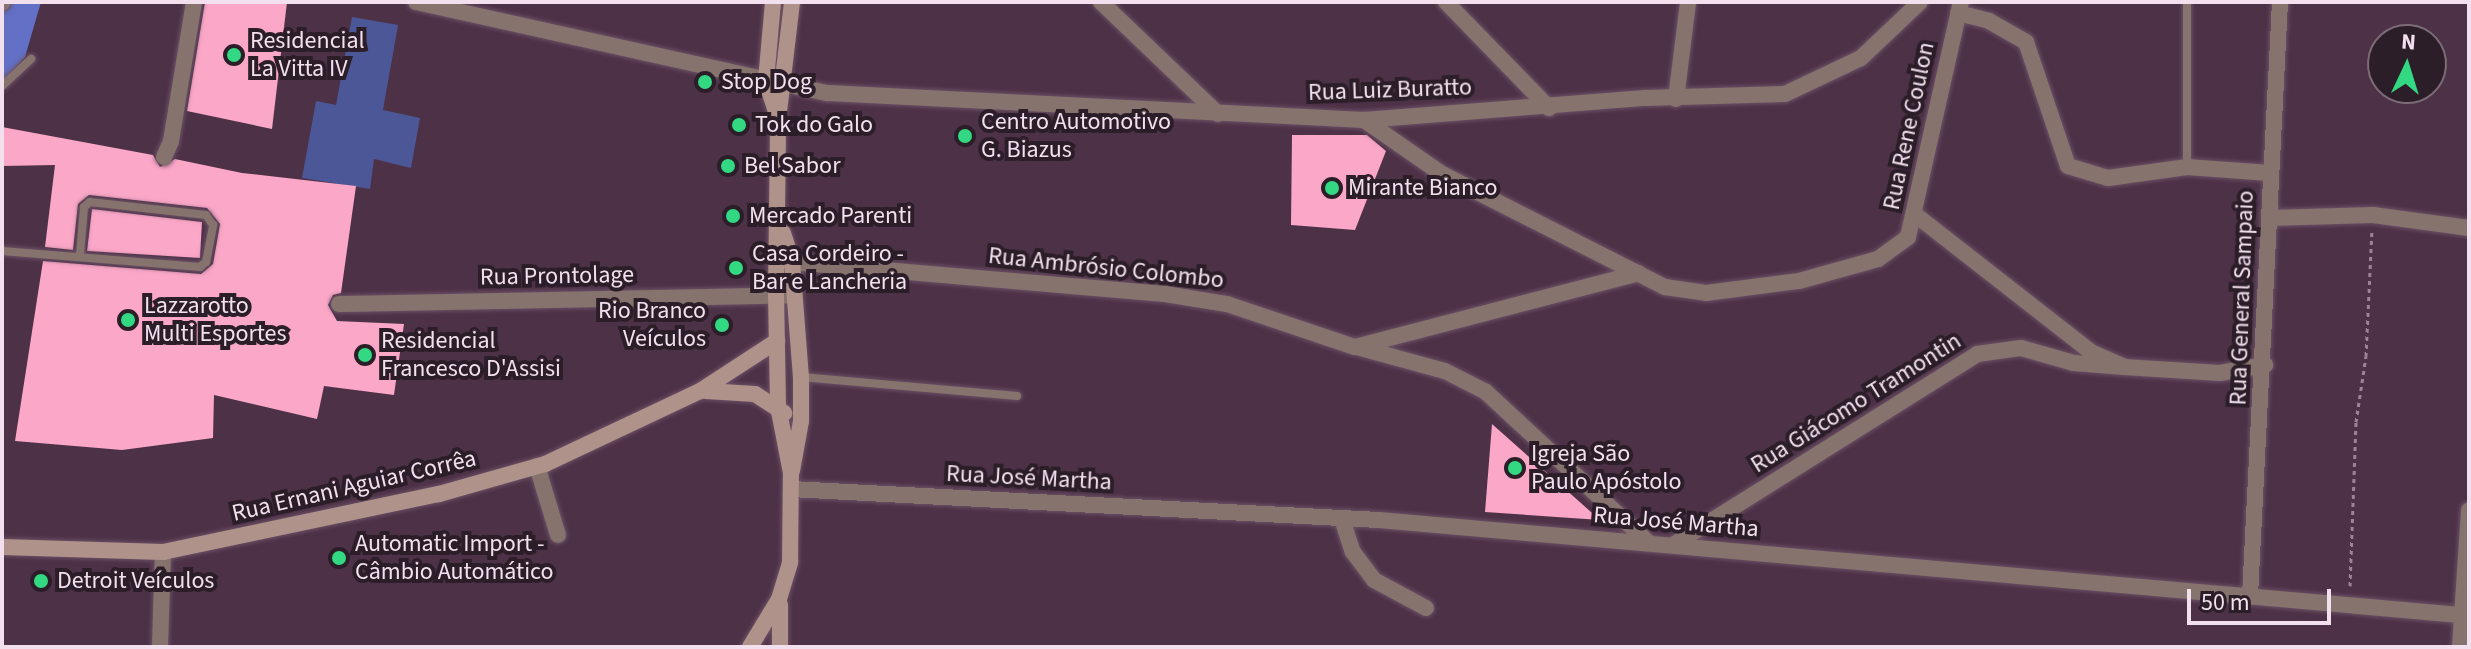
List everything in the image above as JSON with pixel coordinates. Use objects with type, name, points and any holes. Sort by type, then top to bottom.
[{"type":"main road","points":[[773,2],[766,81],[778,120]]},
{"type":"main road","points":[[791,481],[798,453],[801,377],[795,294],[784,261],[778,120],[792,2]]},
{"type":"main road","points":[[750,647],[779,599],[790,562],[791,481],[778,406],[776,295],[784,261]]},
{"type":"main road","name":"Rua Ernani Aguiar Corrêa","points":[[2,547],[163,552],[439,494],[537,466],[700,391],[777,341]]},
{"type":"main road","name":"Rua Ernani Aguiar Corrêa","points":[[700,391],[742,391],[778,406]]},
{"type":"main road","points":[[778,406],[793,430],[798,453]]},
{"type":"main road","points":[[779,599],[780,647]]},
{"type":"street","points":[[164,157],[171,141],[194,2]]},
{"type":"street","points":[[416,2],[766,81]]},
{"type":"street","points":[[1101,2],[1218,114]]},
{"type":"street","points":[[1446,2],[1549,108]]},
{"type":"street","points":[[1676,99],[1688,2]]},
{"type":"street","name":"Rua Luiz Buratto","points":[[766,81],[828,93],[1364,120],[1785,94],[1861,58],[1920,2]]},
{"type":"street","name":"Rua General Sampaio","points":[[2250,596],[2265,365],[2270,173],[2280,2]]},
{"type":"street","points":[[1959,7],[2026,42],[2068,166],[2108,178],[2187,167],[2270,173]]},
{"type":"street","name":"Rua Rene Coulon","points":[[1364,120],[1442,174],[1639,273],[1686,292],[1799,281],[1878,259],[1908,237],[1917,216],[1959,7]]},
{"type":"street","points":[[2269,218],[2373,215],[2469,228]]},
{"type":"street","points":[[1917,216],[2091,352],[2124,367]]},
{"type":"street","name":"Rua Ambrósio Colombo","points":[[784,261],[1165,294],[1227,304],[1355,347],[1445,371],[1486,392],[1649,543]]},
{"type":"street","points":[[1355,347],[1639,273]]},
{"type":"street","name":"Rua Prontolage","points":[[339,304],[795,294]]},
{"type":"street","name":"Rua Giácomo Tramontin","points":[[1673,545],[1977,354],[2021,348],[2074,363],[2220,373],[2265,365]]},
{"type":"street","points":[[537,466],[558,535]]},
{"type":"street","name":"Rua José Martha","points":[[791,481],[1649,543],[2460,615]]},
{"type":"street","points":[[2460,647],[2469,510]]},
{"type":"street","points":[[1342,519],[1353,552],[1374,580],[1426,608]]},
{"type":"street","points":[[160,647],[163,552]]},
{"type":"lane","points":[[2187,2],[2187,167]]},
{"type":"lane","points":[[2,86],[31,59]]},
{"type":"lane","points":[[2,251],[200,267],[206,262],[213,225],[206,215],[90,202],[84,207],[80,255]]},
{"type":"lane","points":[[801,377],[1017,396]]},
{"type":"path","points":[[2350,605],[2356,422],[2369,299],[2373,215]]},
{"type":"shaded area","points":[[2,2],[41,2],[25,57],[2,82]]},
{"type":"shaded area","points":[[352,17],[398,25],[383,110],[420,118],[411,168],[374,159],[370,189],[302,178],[316,101],[336,105]]},
{"type":"building","name":"Residencial La Vitta IV","points":[[205,2],[287,2],[272,129],[187,111]]},
{"type":"building","name":"Lazzarotto Multi Esportes","points":[[2,127],[153,155],[160,167],[175,159],[242,173],[356,186],[341,293],[333,295],[328,305],[337,321],[404,324],[394,395],[324,386],[317,419],[214,395],[213,438],[122,450],[15,441],[43,261],[201,274],[213,264],[220,224],[207,208],[89,195],[78,204],[73,250],[45,247],[55,165],[2,166]]},
{"type":"building","name":"Mirante Bianco","points":[[1292,135],[1367,135],[1386,151],[1355,230],[1291,225]]},
{"type":"building","points":[[92,209],[202,222],[200,258],[87,251]]},
{"type":"building","name":"Igreja São Paulo Apóstolo","points":[[1492,424],[1600,520],[1485,512]]},
{"type":"place","name":"Residencial La Vitta IV","points":[[234,55]]},
{"type":"place","name":"Stop Dog","points":[[705,82]]},
{"type":"place","name":"Tok do Galo","points":[[739,125]]},
{"type":"place","name":"Centro Automotivo G. Biazus","points":[[965,136]]},
{"type":"place","name":"Bel Sabor","points":[[728,166]]},
{"type":"place","name":"Mirante Bianco","points":[[1332,188]]},
{"type":"place","name":"Mercado Parenti","points":[[733,216]]},
{"type":"place","name":"Casa Cordeiro - Bar e Lancheria","points":[[736,268]]},
{"type":"place","name":"Lazzarotto Multi Esportes","points":[[128,320]]},
{"type":"place","name":"Rio Branco Veículos","points":[[722,325]]},
{"type":"place","name":"Residencial Francesco D'Assisi","points":[[365,355]]},
{"type":"place","name":"Igreja São Paulo Apóstolo","points":[[1515,468]]},
{"type":"place","name":"Automatic Import - Câmbio Automático","points":[[339,558]]},
{"type":"place","name":"Detroit Veículos","points":[[41,581]]}]
